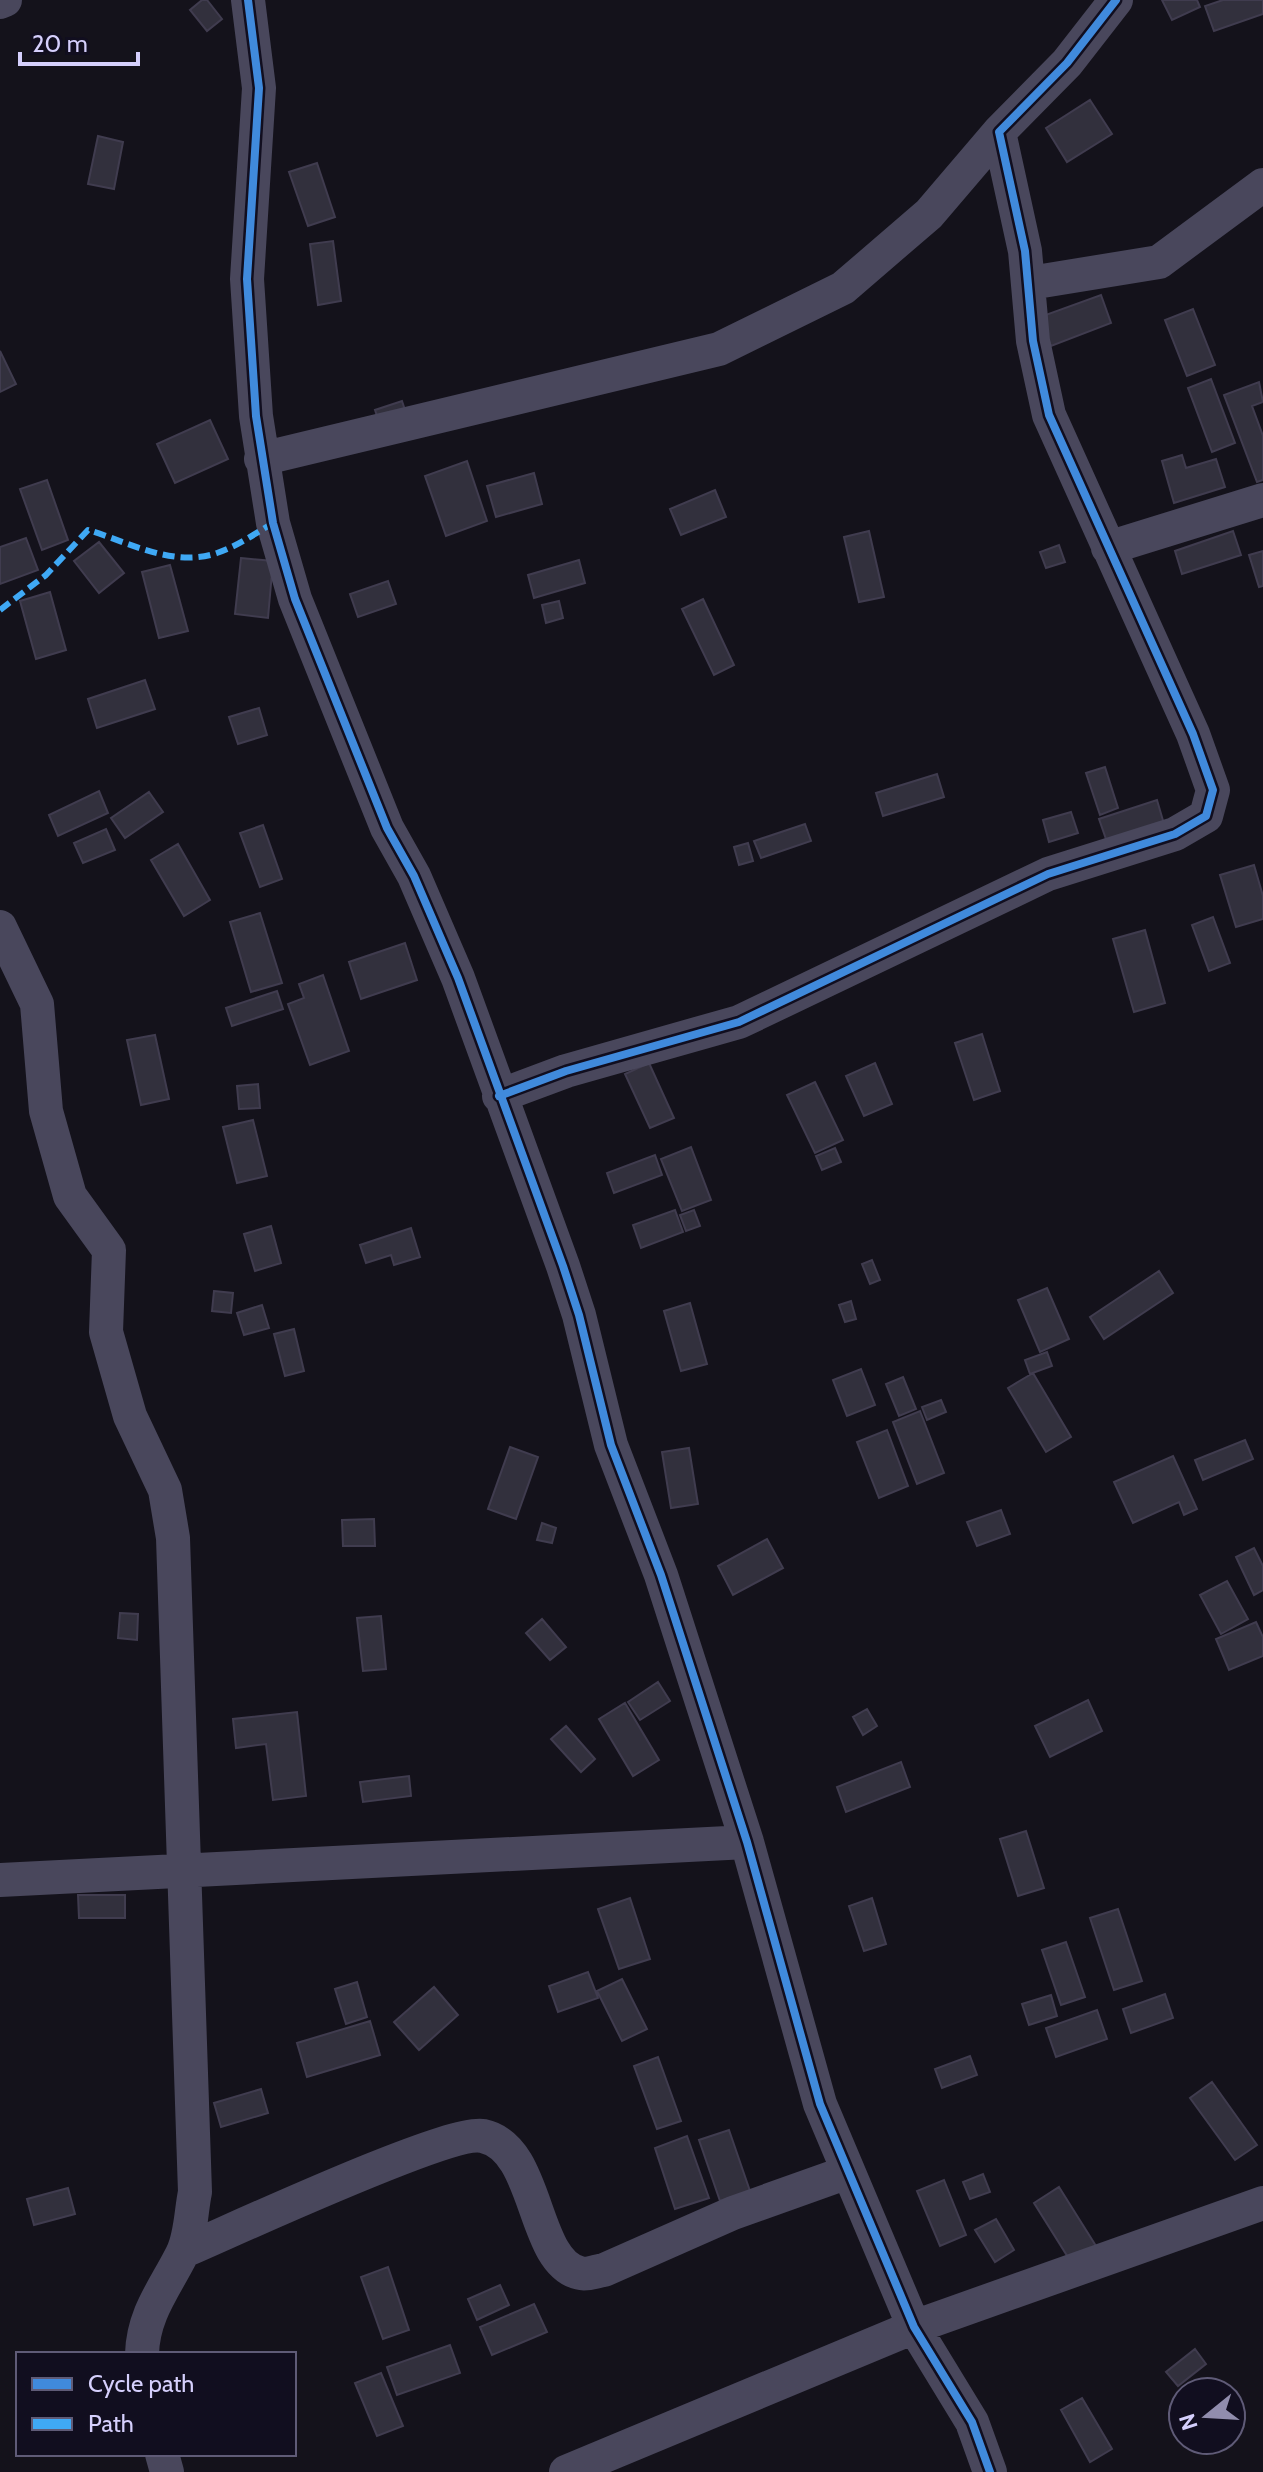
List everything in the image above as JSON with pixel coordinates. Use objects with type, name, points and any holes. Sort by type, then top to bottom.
[{"type":"street","points":[[248,0],[259,88],[247,279],[261,459],[273,523],[295,599],[387,828],[414,876],[453,966],[563,1266],[579,1315],[611,1445],[661,1575],[747,1842],[820,2104],[914,2327],[972,2422],[990,2472]]},
{"type":"street","points":[[261,459],[719,349],[843,288],[929,214],[999,132],[1067,63],[1116,0]]},
{"type":"street","points":[[499,1096],[566,1071],[739,1022],[1048,874],[1175,834],[1206,816],[1213,790],[1193,734],[1049,415],[1033,341],[1030,283],[999,132]]},
{"type":"street","points":[[1030,283],[1159,262],[1263,185]]},
{"type":"street","points":[[1108,548],[1263,500]]},
{"type":"street","points":[[0,927],[37,1004],[46,1111],[70,1196],[109,1250],[106,1332],[130,1416],[165,1490],[173,1538],[195,2192],[184,2251],[155,2299],[143,2334],[142,2352]]},
{"type":"street","points":[[0,1880],[747,1842]]},
{"type":"street","points":[[184,2251],[402,2158],[460,2138],[480,2135],[497,2141],[510,2153],[552,2247],[566,2267],[583,2274],[604,2270],[733,2213],[848,2172]]},
{"type":"street","points":[[566,2472],[914,2327],[1263,2203]]},
{"type":"building","points":[[202,0],[207,0],[222,19],[207,31],[190,10]]},
{"type":"building","points":[[1162,0],[1197,0],[1200,7],[1172,20]]},
{"type":"building","points":[[1223,0],[1263,0],[1263,14],[1214,31],[1205,6]]},
{"type":"building","points":[[1090,100],[1112,134],[1067,162],[1046,128]]},
{"type":"building","points":[[98,136],[123,142],[114,189],[88,184]]},
{"type":"building","points":[[317,163],[335,217],[308,226],[289,172]]},
{"type":"building","points":[[333,241],[341,301],[318,305],[310,244]]},
{"type":"building","points":[[1101,295],[1111,323],[1051,346],[1040,317]]},
{"type":"building","points":[[1193,309],[1215,365],[1187,376],[1165,320]]},
{"type":"building","points":[[0,351],[16,384],[0,392]]},
{"type":"building","points":[[1211,379],[1235,443],[1212,452],[1188,388]]},
{"type":"building","points":[[1259,382],[1263,402],[1252,406],[1263,436],[1263,480],[1257,482],[1224,395]]},
{"type":"building","points":[[402,401],[407,416],[380,425],[375,410]]},
{"type":"building","points":[[210,420],[228,459],[175,483],[157,444]]},
{"type":"building","points":[[1182,455],[1186,468],[1216,459],[1225,487],[1174,503],[1162,461]]},
{"type":"building","points":[[467,461],[487,521],[446,536],[425,476]]},
{"type":"building","points":[[534,473],[542,504],[496,517],[487,486]]},
{"type":"building","points":[[47,480],[68,540],[42,550],[20,489]]},
{"type":"building","points":[[715,490],[726,517],[681,535],[670,509]]},
{"type":"building","points":[[869,531],[884,597],[859,602],[844,537]]},
{"type":"building","points":[[1233,531],[1241,555],[1182,574],[1175,551]]},
{"type":"building","points":[[26,538],[38,570],[0,584],[0,547]]},
{"type":"building","points":[[99,542],[124,573],[99,593],[74,561]]},
{"type":"building","points":[[1059,545],[1065,562],[1046,568],[1040,552]]},
{"type":"building","points":[[1263,551],[1263,586],[1259,587],[1249,555]]},
{"type":"building","points":[[241,558],[273,561],[268,618],[235,614]]},
{"type":"building","points":[[579,560],[585,583],[534,598],[528,575]]},
{"type":"building","points":[[170,565],[188,631],[159,638],[142,572]]},
{"type":"building","points":[[388,581],[396,604],[358,617],[350,594]]},
{"type":"building","points":[[50,592],[66,650],[36,659],[20,601]]},
{"type":"building","points":[[703,599],[734,665],[714,675],[682,609]]},
{"type":"building","points":[[559,601],[563,618],[546,623],[542,605]]},
{"type":"building","points":[[145,680],[155,709],[97,728],[88,699]]},
{"type":"building","points":[[259,708],[267,735],[238,744],[229,717]]},
{"type":"building","points":[[1105,767],[1118,808],[1100,815],[1086,773]]},
{"type":"building","points":[[937,774],[944,797],[883,816],[876,793]]},
{"type":"building","points":[[99,791],[108,813],[58,836],[49,815]]},
{"type":"building","points":[[149,792],[163,812],[125,838],[111,818]]},
{"type":"building","points":[[1157,800],[1164,824],[1107,842],[1099,819]]},
{"type":"building","points":[[1071,812],[1078,833],[1049,842],[1043,820]]},
{"type":"building","points":[[805,824],[811,841],[761,858],[754,841]]},
{"type":"building","points":[[263,825],[282,879],[260,887],[240,833]]},
{"type":"building","points":[[106,829],[115,850],[83,863],[74,843]]},
{"type":"building","points":[[748,843],[753,861],[739,865],[734,847]]},
{"type":"building","points":[[178,844],[210,900],[184,916],[151,860]]},
{"type":"building","points":[[1254,865],[1263,896],[1263,919],[1236,927],[1220,875]]},
{"type":"building","points":[[260,913],[282,983],[251,992],[230,922]]},
{"type":"building","points":[[1213,917],[1230,963],[1209,971],[1192,925]]},
{"type":"building","points":[[1145,930],[1165,1003],[1134,1012],[1113,939]]},
{"type":"building","points":[[405,943],[417,980],[361,999],[349,962]]},
{"type":"building","points":[[323,975],[349,1051],[310,1065],[288,1004],[304,998],[299,984]]},
{"type":"building","points":[[277,991],[283,1009],[232,1026],[226,1008]]},
{"type":"building","points":[[982,1034],[1000,1091],[974,1100],[955,1043]]},
{"type":"building","points":[[155,1035],[169,1099],[141,1105],[127,1040]]},
{"type":"building","points":[[649,1063],[674,1118],[650,1128],[625,1074]]},
{"type":"building","points":[[875,1063],[892,1104],[864,1116],[846,1076]]},
{"type":"building","points":[[815,1082],[843,1140],[815,1153],[787,1095]]},
{"type":"building","points":[[258,1084],[260,1108],[239,1109],[237,1086]]},
{"type":"building","points":[[253,1120],[267,1176],[237,1183],[223,1127]]},
{"type":"building","points":[[691,1147],[711,1200],[682,1211],[661,1159]]},
{"type":"building","points":[[835,1148],[841,1162],[822,1170],[816,1156]]},
{"type":"building","points":[[655,1155],[662,1175],[614,1193],[607,1173]]},
{"type":"building","points":[[675,1210],[683,1232],[641,1248],[633,1225]]},
{"type":"building","points":[[694,1210],[700,1226],[686,1231],[680,1215]]},
{"type":"building","points":[[271,1226],[281,1263],[255,1271],[244,1234]]},
{"type":"building","points":[[411,1228],[420,1257],[394,1265],[391,1255],[366,1263],[360,1245]]},
{"type":"building","points":[[872,1260],[880,1280],[870,1284],[862,1264]]},
{"type":"building","points":[[1159,1271],[1173,1293],[1104,1339],[1090,1317]]},
{"type":"building","points":[[1047,1288],[1069,1339],[1040,1352],[1018,1300]]},
{"type":"building","points":[[214,1291],[233,1293],[231,1313],[212,1311]]},
{"type":"building","points":[[851,1301],[856,1319],[845,1322],[839,1305]]},
{"type":"building","points":[[690,1303],[707,1364],[681,1371],[664,1311]]},
{"type":"building","points":[[262,1305],[269,1328],[244,1335],[237,1313]]},
{"type":"building","points":[[294,1329],[304,1371],[285,1376],[274,1334]]},
{"type":"building","points":[[1047,1352],[1052,1366],[1030,1374],[1025,1360]]},
{"type":"building","points":[[861,1369],[875,1405],[847,1416],[833,1380]]},
{"type":"building","points":[[1033,1373],[1071,1437],[1046,1452],[1008,1388]]},
{"type":"building","points":[[903,1377],[916,1409],[899,1416],[886,1384]]},
{"type":"building","points":[[941,1400],[946,1412],[927,1420],[922,1407]]},
{"type":"building","points":[[920,1411],[944,1473],[917,1484],[893,1422]]},
{"type":"building","points":[[887,1430],[908,1486],[879,1498],[857,1442]]},
{"type":"building","points":[[1245,1440],[1253,1459],[1203,1480],[1195,1460]]},
{"type":"building","points":[[510,1447],[538,1457],[516,1519],[488,1509]]},
{"type":"building","points":[[689,1448],[698,1504],[671,1508],[662,1452]]},
{"type":"building","points":[[1173,1456],[1197,1509],[1184,1515],[1179,1502],[1133,1523],[1114,1482]]},
{"type":"building","points":[[1001,1510],[1010,1534],[977,1546],[967,1522]]},
{"type":"building","points":[[374,1519],[375,1546],[343,1546],[342,1520]]},
{"type":"building","points":[[542,1523],[556,1528],[552,1543],[537,1540]]},
{"type":"building","points":[[767,1539],[783,1568],[733,1595],[718,1566]]},
{"type":"building","points":[[1254,1548],[1263,1566],[1263,1590],[1254,1595],[1236,1557]]},
{"type":"building","points":[[1227,1581],[1248,1619],[1221,1634],[1200,1595]]},
{"type":"building","points":[[120,1613],[138,1614],[137,1640],[118,1638]]},
{"type":"building","points":[[381,1616],[386,1669],[363,1671],[357,1618]]},
{"type":"building","points":[[542,1619],[566,1647],[550,1660],[526,1633]]},
{"type":"building","points":[[1256,1622],[1263,1637],[1263,1656],[1229,1670],[1216,1639]]},
{"type":"building","points":[[658,1682],[670,1701],[640,1720],[628,1702]]},
{"type":"building","points":[[1088,1700],[1102,1731],[1050,1757],[1035,1726]]},
{"type":"building","points":[[625,1703],[659,1760],[633,1776],[599,1719]]},
{"type":"building","points":[[867,1709],[877,1726],[863,1735],[853,1717]]},
{"type":"building","points":[[297,1712],[306,1796],[273,1800],[266,1744],[236,1748],[233,1719]]},
{"type":"building","points":[[566,1726],[595,1759],[581,1772],[551,1739]]},
{"type":"building","points":[[901,1762],[910,1787],[846,1812],[837,1787]]},
{"type":"building","points":[[409,1776],[411,1796],[363,1802],[360,1782]]},
{"type":"building","points":[[1026,1831],[1044,1888],[1018,1896],[1000,1839]]},
{"type":"building","points":[[78,1895],[125,1895],[125,1918],[79,1918]]},
{"type":"building","points":[[630,1898],[650,1959],[619,1969],[598,1909]]},
{"type":"building","points":[[872,1898],[886,1944],[864,1951],[849,1906]]},
{"type":"building","points":[[1118,1909],[1142,1981],[1114,1990],[1090,1918]]},
{"type":"building","points":[[1066,1942],[1085,1997],[1061,2005],[1042,1950]]},
{"type":"building","points":[[588,1972],[598,1998],[558,2012],[549,1986]]},
{"type":"building","points":[[622,1979],[647,2029],[622,2041],[597,1991]]},
{"type":"building","points":[[357,1982],[367,2017],[346,2024],[335,1989]]},
{"type":"building","points":[[434,1987],[458,2015],[419,2050],[394,2022]]},
{"type":"building","points":[[1165,1994],[1173,2018],[1131,2033],[1123,2009]]},
{"type":"building","points":[[1051,1995],[1057,2016],[1029,2025],[1022,2004]]},
{"type":"building","points":[[1097,2010],[1107,2039],[1056,2057],[1046,2028]]},
{"type":"building","points":[[370,2021],[380,2055],[307,2077],[297,2043]]},
{"type":"building","points":[[970,2056],[977,2075],[942,2088],[935,2069]]},
{"type":"building","points":[[658,2057],[681,2121],[657,2129],[634,2066]]},
{"type":"building","points":[[1212,2082],[1257,2145],[1235,2160],[1190,2098]]},
{"type":"building","points":[[261,2089],[268,2113],[221,2127],[214,2103]]},
{"type":"building","points":[[729,2130],[750,2191],[720,2201],[699,2140]]},
{"type":"building","points":[[687,2136],[709,2198],[675,2209],[655,2148]]},
{"type":"building","points":[[983,2174],[990,2192],[970,2199],[963,2182]]},
{"type":"building","points":[[944,2180],[966,2235],[940,2246],[917,2191]]},
{"type":"building","points":[[1059,2187],[1096,2246],[1071,2262],[1034,2203]]},
{"type":"building","points":[[68,2188],[75,2214],[34,2225],[27,2199]]},
{"type":"building","points":[[996,2219],[1014,2250],[995,2262],[975,2230]]},
{"type":"building","points":[[388,2267],[409,2330],[383,2339],[361,2277]]},
{"type":"building","points":[[500,2285],[509,2305],[477,2320],[468,2299]]},
{"type":"building","points":[[534,2304],[547,2332],[492,2355],[480,2327]]},
{"type":"building","points":[[450,2345],[460,2373],[397,2395],[387,2367]]},
{"type":"building","points":[[1195,2349],[1206,2364],[1191,2376],[1169,2376],[1166,2372]]},
{"type":"building","points":[[381,2373],[403,2426],[377,2436],[355,2383]]},
{"type":"building","points":[[1082,2398],[1112,2449],[1090,2462],[1061,2410]]},
{"type":"marked path","points":[[0,610],[46,575],[88,530],[151,552],[201,557],[231,547],[273,523]]},
{"type":"cycle path","points":[[248,0],[259,88],[247,279],[256,416],[273,523],[295,599],[387,828],[414,876],[458,978],[563,1266],[579,1315],[611,1445],[661,1575],[747,1842],[820,2104],[914,2327],[972,2422],[990,2472]]},
{"type":"cycle path","points":[[499,1096],[566,1071],[739,1022],[1048,874],[1175,834],[1206,816],[1213,790],[1193,734],[1049,415],[1033,341],[1025,251],[999,132],[1067,63],[1116,0]]}]
